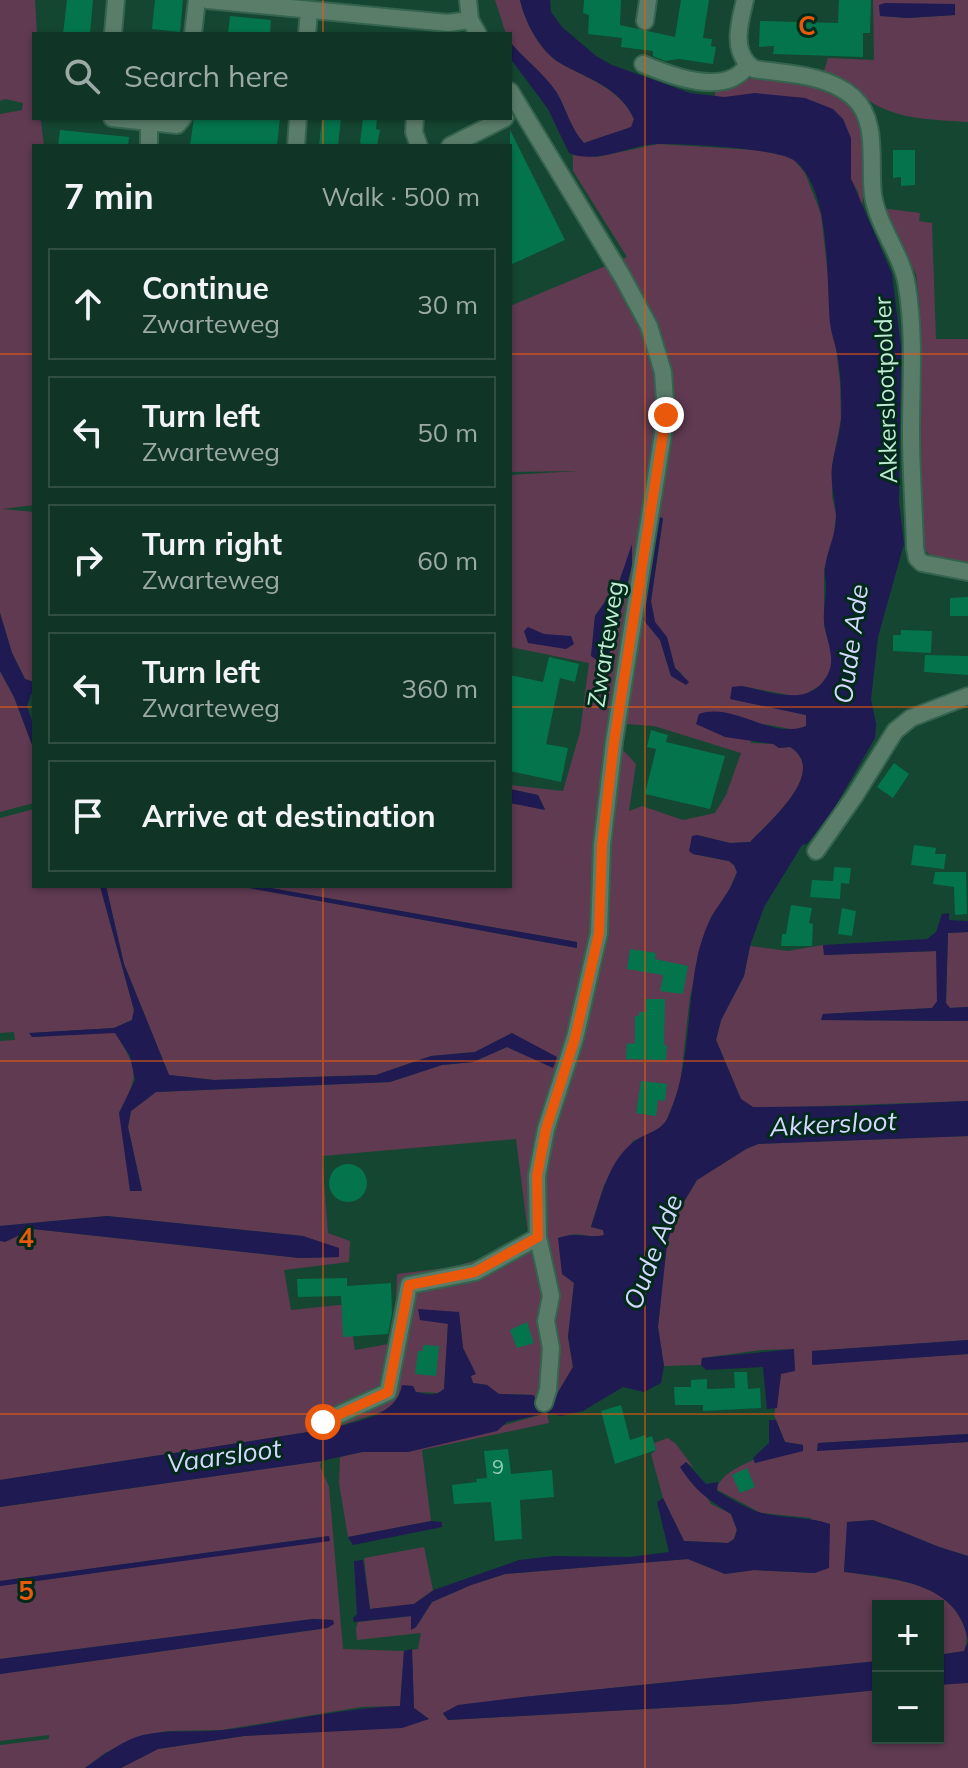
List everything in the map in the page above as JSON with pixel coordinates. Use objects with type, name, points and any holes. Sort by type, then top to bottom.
[{"type":"street","points":[[113,32],[116,0]]},
{"type":"street","points":[[193,32],[197,0]]},
{"type":"street","points":[[207,0],[279,4],[309,11],[360,8],[426,28],[448,23],[474,27],[468,0]]},
{"type":"street","points":[[645,21],[648,0]]},
{"type":"street","points":[[643,64],[671,76],[698,82],[735,77],[743,72],[748,64],[744,61],[739,43],[739,26],[745,0]]},
{"type":"street","points":[[307,32],[309,11]]},
{"type":"street","name":"Akkerslootpolder","points":[[748,64],[754,69],[809,77],[832,84],[853,97],[868,119],[877,211],[906,281],[911,313],[911,457],[917,558],[922,563],[968,572]]},
{"type":"street","name":"Zwarteweg","points":[[512,114],[622,276],[649,326],[659,353],[666,394],[666,415],[614,742],[602,845],[599,933],[575,1038],[546,1129],[537,1176],[538,1237],[551,1296],[546,1321],[551,1348],[544,1403]]},
{"type":"street","points":[[130,120],[177,125],[181,120]]},
{"type":"street","points":[[296,144],[298,120]]},
{"type":"street","points":[[454,144],[500,120]]},
{"type":"street","points":[[149,122],[149,144]]},
{"type":"street","points":[[816,851],[895,731],[911,718],[968,696]]},
{"type":"street","points":[[323,1422],[388,1392],[409,1285],[475,1272],[538,1237]]},
{"type":"shaded area","points":[[0,0],[35,0],[37,32],[32,32],[32,120],[41,121],[44,144],[32,144],[32,505],[3,509],[32,512],[32,681],[25,679],[12,653],[0,613],[0,114],[22,110],[23,103],[5,99],[0,101]]},
{"type":"shaded area","points":[[495,0],[520,0],[530,26],[546,51],[560,63],[602,85],[620,99],[634,119],[632,127],[584,143],[557,93],[512,44],[512,32],[505,32]]},
{"type":"shaded area","points":[[873,0],[968,0],[968,122],[924,119],[892,112],[823,74],[828,58],[874,60]],"holes":[[[955,4],[955,15],[880,16],[879,5]]]},
{"type":"shaded area","points":[[764,76],[839,91],[863,118],[870,201],[863,198],[862,208],[851,179],[850,138],[715,96],[715,86]]},
{"type":"shaded area","points":[[658,144],[756,150],[794,160],[805,173],[821,214],[840,383],[841,419],[832,466],[832,497],[836,514],[833,542],[824,569],[824,626],[833,658],[830,672],[821,685],[800,697],[741,686],[731,699],[807,715],[806,726],[796,730],[764,724],[750,743],[790,747],[800,757],[803,769],[800,782],[782,809],[750,842],[730,843],[697,835],[693,854],[729,861],[737,872],[728,893],[711,917],[690,996],[680,1085],[667,1120],[660,1129],[633,1141],[604,1185],[591,1226],[603,1230],[605,1236],[569,1235],[574,1283],[568,1337],[573,1367],[551,1404],[542,1406],[533,1395],[498,1394],[487,1385],[473,1383],[470,1376],[475,1373],[463,1348],[459,1312],[448,1323],[444,1389],[439,1393],[416,1392],[400,1398],[386,1410],[334,1428],[0,1480],[0,1241],[33,1229],[299,1258],[339,1257],[320,1243],[303,1236],[107,1216],[0,1226],[0,1041],[15,1040],[14,1032],[0,1033],[0,818],[32,810],[32,888],[101,888],[134,1010],[132,1020],[114,1028],[30,1033],[32,1037],[115,1032],[134,1072],[119,1113],[142,1191],[128,1127],[131,1111],[156,1092],[390,1082],[442,1065],[473,1062],[507,1047],[553,1067],[512,1033],[475,1052],[431,1056],[376,1075],[214,1080],[169,1075],[124,964],[106,888],[249,888],[577,948],[577,942],[270,888],[512,888],[512,803],[545,809],[538,795],[512,789],[512,785],[563,791],[580,732],[589,663],[512,647],[512,475],[578,471],[512,472],[512,305],[627,257],[573,171],[573,155],[597,157]],"holes":[[[659,517],[663,519],[651,601],[655,622],[667,638],[675,668],[682,674],[671,676],[660,640],[642,618]],[[632,547],[632,565],[612,648],[591,656],[595,616],[619,582]],[[625,724],[654,726],[741,753],[726,795],[715,813],[683,820],[642,806],[629,811],[636,764],[623,750]],[[516,1139],[528,1233],[502,1252],[453,1267],[397,1274],[394,1343],[355,1350],[348,1304],[291,1310],[284,1270],[349,1262],[350,1241],[328,1233],[322,1156]]]},
{"type":"shaded area","points":[[881,208],[920,213],[919,221],[932,223],[936,339],[968,339],[968,566],[934,557],[919,542],[920,308],[916,274]]},
{"type":"shaded area","points":[[0,671],[14,697],[32,745],[32,804],[0,812]]},
{"type":"shaded area","points":[[968,932],[968,1007],[950,1008],[946,1003],[948,933]]},
{"type":"shaded area","points":[[823,945],[825,955],[937,951],[938,1002],[932,1008],[823,1014],[821,1020],[968,1021],[968,1101],[765,1108],[753,1107],[741,1100],[716,1040],[721,1020],[744,976],[750,946],[788,951]]},
{"type":"shaded area","points":[[968,1136],[968,1340],[812,1351],[812,1364],[968,1354],[968,1434],[818,1443],[817,1450],[968,1442],[968,1556],[873,1520],[848,1522],[844,1571],[911,1583],[941,1596],[953,1607],[964,1625],[964,1651],[944,1654],[944,1600],[872,1600],[872,1662],[523,1697],[443,1714],[448,1720],[734,1704],[872,1691],[872,1744],[944,1744],[944,1684],[966,1681],[968,1768],[121,1768],[158,1749],[244,1736],[429,1719],[414,1708],[412,1650],[418,1649],[421,1633],[357,1640],[358,1622],[412,1616],[411,1629],[416,1627],[432,1602],[505,1574],[688,1559],[725,1574],[754,1570],[815,1573],[811,1518],[761,1513],[716,1489],[727,1474],[753,1460],[755,1463],[803,1445],[785,1442],[774,1415],[781,1374],[794,1349],[702,1358],[701,1365],[664,1366],[658,1327],[667,1243],[676,1215],[697,1180],[758,1144]]},
{"type":"shaded area","points":[[547,1413],[549,1423],[422,1450],[431,1521],[348,1537],[339,1483],[340,1457],[362,1452],[408,1452]]},
{"type":"shaded area","points":[[668,1438],[694,1468],[686,1462],[711,1504],[731,1514],[737,1529],[734,1539],[728,1543],[684,1541],[663,1498],[651,1454],[656,1450],[654,1443]]},
{"type":"shaded area","points":[[321,1461],[320,1466],[329,1487],[343,1649],[404,1651],[400,1706],[361,1707],[222,1730],[167,1731],[140,1736],[105,1753],[85,1768],[0,1768],[0,1745],[49,1739],[49,1735],[0,1741],[0,1674],[327,1628],[333,1620],[313,1619],[0,1659],[0,1586],[330,1540],[328,1536],[0,1581],[0,1507]]},
{"type":"shaded area","points":[[424,1547],[433,1590],[414,1604],[370,1609],[364,1558]]},
{"type":"water","points":[[520,0],[550,0],[551,12],[562,27],[596,56],[612,65],[690,93],[724,97],[755,93],[805,98],[833,109],[843,119],[851,138],[851,179],[892,274],[901,347],[899,502],[904,544],[878,637],[871,699],[876,724],[875,738],[832,812],[807,844],[802,845],[764,907],[750,946],[744,976],[721,1020],[716,1040],[741,1099],[753,1107],[968,1101],[968,1136],[758,1144],[697,1180],[676,1215],[667,1243],[658,1327],[664,1366],[661,1383],[644,1392],[623,1387],[583,1411],[561,1416],[547,1413],[507,1422],[497,1431],[408,1452],[362,1452],[321,1461],[0,1507],[0,1480],[334,1428],[385,1410],[393,1404],[402,1385],[413,1386],[416,1392],[437,1393],[444,1389],[448,1324],[420,1320],[418,1309],[459,1312],[463,1348],[476,1374],[471,1376],[473,1383],[487,1385],[499,1394],[533,1395],[542,1406],[551,1404],[573,1367],[568,1337],[574,1283],[562,1274],[558,1238],[604,1235],[603,1230],[591,1227],[612,1169],[626,1149],[658,1129],[668,1117],[681,1078],[699,949],[710,919],[737,872],[729,861],[689,851],[692,836],[730,843],[750,842],[782,809],[800,782],[803,769],[800,757],[790,747],[779,748],[773,744],[725,737],[696,724],[699,714],[712,712],[779,728],[806,726],[806,715],[730,699],[732,687],[741,686],[782,695],[803,694],[821,684],[830,669],[831,654],[824,622],[825,570],[836,522],[832,473],[840,425],[841,394],[830,323],[825,237],[816,193],[795,161],[770,153],[669,144],[646,145],[591,157],[569,153],[548,109],[512,61],[512,44],[552,86],[584,143],[631,127],[634,119],[612,91],[553,58],[540,44]]},
{"type":"water","points":[[955,4],[955,15],[880,16],[879,5]]},
{"type":"water","points":[[658,517],[663,518],[651,601],[655,622],[667,637],[675,668],[689,682],[686,685],[671,676],[660,640],[642,618]]},
{"type":"water","points":[[632,544],[632,565],[612,648],[606,658],[598,661],[591,656],[595,616],[619,582]]},
{"type":"water","points":[[0,613],[12,653],[25,679],[32,681],[32,694],[27,707],[32,721],[32,745],[14,697],[0,671]]},
{"type":"water","points":[[528,627],[544,634],[571,636],[574,644],[566,649],[528,643],[524,631]]},
{"type":"water","points":[[512,789],[538,795],[545,810],[512,803]]},
{"type":"water","points":[[101,888],[106,888],[124,964],[169,1075],[214,1080],[376,1075],[431,1056],[475,1052],[512,1033],[557,1057],[553,1068],[507,1047],[473,1062],[442,1065],[390,1082],[156,1092],[131,1111],[128,1127],[142,1191],[130,1191],[119,1113],[135,1080],[130,1056],[115,1033],[32,1037],[29,1033],[114,1028],[132,1020],[134,1010]]},
{"type":"water","points":[[249,888],[270,888],[577,942],[577,948]]},
{"type":"water","points":[[949,913],[949,920],[968,921],[968,932],[948,933],[946,1003],[950,1008],[968,1007],[968,1021],[821,1020],[823,1014],[932,1008],[937,1001],[936,951],[824,955],[823,945],[927,939],[936,932],[942,914]]},
{"type":"water","points":[[107,1216],[303,1236],[339,1248],[339,1257],[299,1258],[33,1229],[5,1242],[0,1241],[0,1226]]},
{"type":"water","points":[[968,1340],[968,1354],[812,1365],[812,1351]]},
{"type":"water","points":[[794,1349],[795,1371],[781,1374],[777,1408],[767,1409],[763,1367],[706,1370],[701,1365],[702,1358]]},
{"type":"water","points":[[769,1420],[776,1420],[785,1442],[803,1445],[803,1451],[755,1463],[753,1458],[769,1443]]},
{"type":"water","points":[[968,1434],[968,1442],[817,1451],[818,1443]]},
{"type":"water","points":[[686,1462],[706,1484],[718,1482],[717,1491],[753,1510],[830,1524],[829,1568],[815,1573],[754,1570],[725,1574],[688,1559],[505,1574],[432,1602],[411,1630],[411,1616],[354,1622],[357,1614],[354,1561],[363,1560],[370,1609],[414,1604],[434,1590],[519,1560],[553,1556],[630,1557],[669,1552],[657,1502],[663,1498],[684,1541],[728,1543],[734,1539],[737,1530],[731,1514],[691,1483],[680,1467]]},
{"type":"water","points":[[873,1520],[968,1556],[968,1641],[962,1621],[952,1606],[938,1595],[902,1581],[844,1572],[847,1522]]},
{"type":"water","points":[[431,1521],[442,1522],[442,1527],[353,1545],[348,1537]]},
{"type":"water","points":[[329,1536],[330,1541],[0,1586],[0,1581]]},
{"type":"water","points":[[313,1619],[333,1620],[334,1624],[327,1628],[0,1674],[0,1659]]},
{"type":"water","points":[[968,1642],[968,1683],[944,1685],[944,1654],[964,1651]]},
{"type":"water","points":[[412,1649],[414,1708],[429,1719],[402,1728],[244,1736],[158,1749],[121,1768],[85,1768],[120,1744],[143,1735],[223,1730],[400,1706],[404,1651]]},
{"type":"water","points":[[872,1662],[872,1691],[734,1704],[448,1720],[443,1713],[458,1705]]},
{"type":"building","points":[[67,0],[93,0],[90,32],[63,32]]},
{"type":"building","points":[[155,0],[183,0],[180,32],[152,29]]},
{"type":"building","points":[[584,0],[621,0],[620,25],[675,37],[681,0],[709,0],[703,38],[712,39],[711,46],[716,47],[713,64],[679,59],[665,61],[653,56],[653,51],[621,47],[622,38],[588,34],[589,15],[583,13]]},
{"type":"building","points":[[839,0],[871,0],[870,33],[863,33],[863,57],[773,54],[774,46],[759,47],[760,21],[838,23]]},
{"type":"building","points":[[230,16],[271,20],[270,32],[228,32]]},
{"type":"building","points":[[194,120],[280,120],[277,144],[190,144]]},
{"type":"building","points":[[322,120],[341,120],[338,144],[319,144]]},
{"type":"building","points":[[363,120],[377,120],[376,129],[380,130],[377,144],[360,143]]},
{"type":"building","points":[[60,130],[129,137],[128,144],[58,144]]},
{"type":"building","points":[[510,130],[565,240],[512,264],[512,144]]},
{"type":"building","points":[[893,150],[915,150],[915,185],[901,186],[901,177],[893,178]]},
{"type":"building","points":[[968,597],[968,616],[950,616],[950,598]]},
{"type":"building","points":[[901,630],[932,631],[931,653],[893,651],[893,635],[901,635]]},
{"type":"building","points":[[925,655],[968,656],[968,675],[924,672]]},
{"type":"building","points":[[549,657],[579,664],[575,682],[560,678],[546,744],[568,748],[561,782],[512,771],[512,675],[543,682]]},
{"type":"building","points":[[651,730],[668,735],[666,742],[725,756],[710,809],[645,794],[656,749],[647,747]]},
{"type":"building","points":[[894,763],[909,774],[893,798],[877,787]]},
{"type":"building","points":[[914,845],[936,848],[935,854],[946,854],[944,869],[911,865]]},
{"type":"building","points":[[834,867],[851,868],[849,884],[841,883],[840,899],[810,897],[812,880],[833,881]]},
{"type":"building","points":[[935,872],[966,872],[967,914],[955,915],[954,887],[933,884]]},
{"type":"building","points":[[791,905],[812,908],[809,923],[813,924],[812,946],[781,946]]},
{"type":"building","points":[[842,908],[856,911],[852,936],[838,934]]},
{"type":"building","points":[[630,949],[656,953],[655,959],[688,966],[683,994],[660,991],[663,975],[627,969]]},
{"type":"building","points":[[646,999],[665,999],[666,1060],[626,1059],[627,1043],[635,1044],[635,1016],[646,1012]]},
{"type":"building","points":[[641,1081],[667,1084],[665,1101],[658,1100],[656,1116],[636,1113]]},
{"type":"building","points":[[348,1164],[361,1170],[367,1183],[361,1196],[348,1202],[335,1196],[329,1183],[335,1170]]},
{"type":"building","points":[[347,1278],[347,1286],[391,1283],[392,1313],[388,1334],[343,1337],[341,1296],[298,1297],[297,1279]]},
{"type":"building","points":[[527,1322],[534,1343],[517,1348],[510,1330]]},
{"type":"building","points":[[423,1345],[439,1346],[436,1376],[415,1374],[418,1351],[423,1351]]},
{"type":"building","points":[[734,1372],[747,1372],[748,1389],[760,1388],[761,1408],[703,1411],[703,1405],[675,1405],[674,1387],[691,1387],[691,1380],[707,1379],[707,1389],[735,1388]]},
{"type":"building","points":[[621,1405],[630,1440],[652,1436],[656,1450],[615,1464],[601,1411]]},
{"type":"building","points":[[508,1449],[511,1474],[552,1470],[554,1497],[520,1500],[522,1539],[495,1541],[491,1502],[454,1504],[452,1485],[487,1478],[484,1451]]},
{"type":"building","points":[[747,1468],[755,1487],[740,1493],[732,1475]]},
{"type":"route","points":[[323,1422],[388,1392],[409,1285],[475,1272],[538,1237],[537,1176],[546,1129],[575,1038],[599,933],[602,845],[614,742],[666,415]]},
{"type":"water label","name":"Oude Ade","points":[[851,644]]},
{"type":"water label","name":"Akkersloot","points":[[833,1124]]},
{"type":"water label","name":"Oude Ade","points":[[653,1252]]},
{"type":"water label","name":"Vaarsloot","points":[[224,1456]]}]
